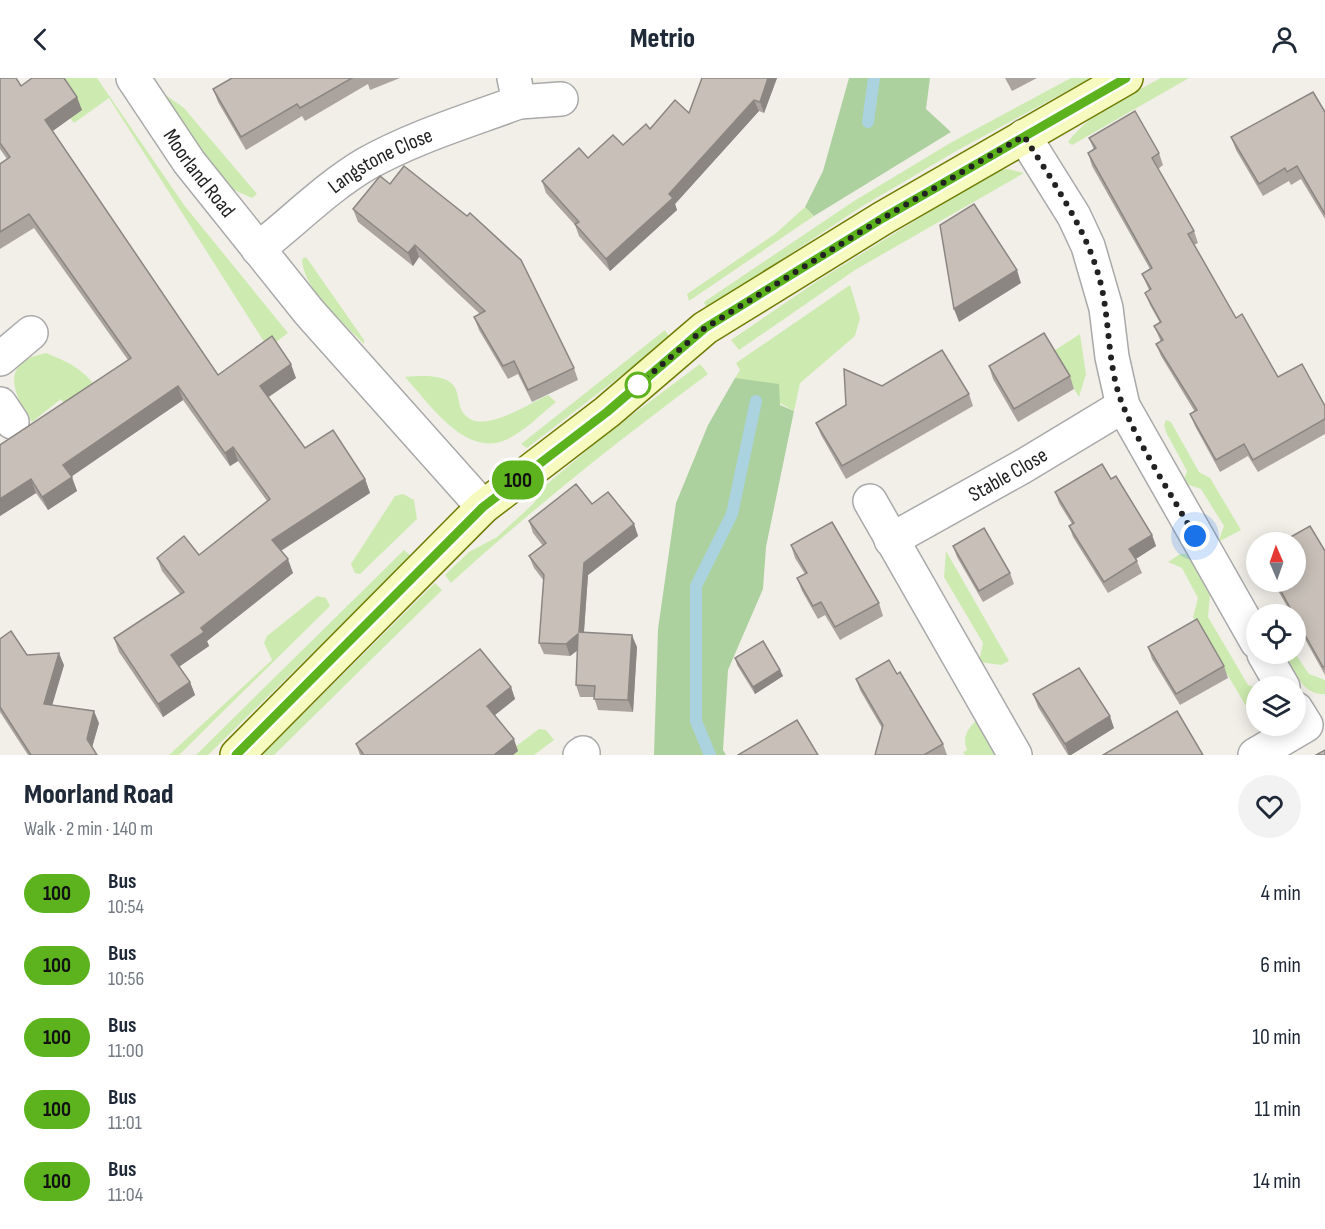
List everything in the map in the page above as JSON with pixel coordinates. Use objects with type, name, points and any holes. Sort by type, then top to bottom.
[{"type":"street","name":"Moorland Road","points":[[133,78],[189,162],[309,312],[483,507]]},
{"type":"street","points":[[237,755],[483,507],[607,412],[705,328],[883,218],[1126,78]]},
{"type":"street","name":"Langstone Close","points":[[258,249],[339,182],[402,146],[517,90],[561,99]]},
{"type":"street","points":[[1024,136],[1074,216],[1088,246],[1106,308],[1112,357],[1123,406],[1246,623]]},
{"type":"street","points":[[0,359],[31,333]]},
{"type":"street","name":"Stable Close","points":[[891,540],[1020,468],[1123,406]]},
{"type":"street","points":[[870,501],[1015,755]]},
{"type":"street","points":[[1256,755],[1309,716]]},
{"type":"green space","points":[[59,78],[97,78],[184,205],[288,333],[268,348],[109,98],[74,123],[70,118],[81,110]]},
{"type":"green space","points":[[849,78],[930,78],[926,109],[951,132],[814,216],[805,207],[823,171]]},
{"type":"green space","points":[[1071,78],[1091,78],[958,150],[861,207],[707,309],[704,302],[854,201],[952,142]]},
{"type":"green space","points":[[1161,78],[1189,78],[1072,145],[1068,142],[1099,113]]},
{"type":"green space","points":[[160,91],[184,108],[257,194],[252,198],[232,189]]},
{"type":"green space","points":[[1008,169],[1024,173],[855,270],[739,350],[731,340],[816,282],[997,170]]},
{"type":"green space","points":[[805,207],[814,216],[689,301],[687,294],[775,234]]},
{"type":"green space","points":[[306,257],[364,340],[364,344],[325,305],[309,282],[302,259]]},
{"type":"green space","points":[[850,285],[860,318],[855,336],[800,383],[794,411],[735,378],[740,370],[736,363]]},
{"type":"green space","points":[[665,330],[670,338],[527,448],[521,444]]},
{"type":"green space","points":[[1080,334],[1086,374],[1079,397],[1052,352]]},
{"type":"green space","points":[[46,353],[67,362],[82,372],[95,385],[107,404],[73,415],[61,399],[32,422],[19,400],[14,380],[16,371],[22,363],[31,357]]},
{"type":"green space","points":[[700,364],[708,374],[577,475],[451,583],[445,575],[469,552],[497,537],[533,504],[547,484],[604,436]]},
{"type":"green space","points":[[405,377],[435,377],[451,383],[456,390],[463,412],[474,421],[507,415],[548,395],[556,402],[527,427],[508,439],[493,443],[478,442],[450,426]]},
{"type":"green space","points":[[735,378],[779,384],[780,405],[794,411],[766,547],[763,589],[728,670],[723,750],[726,755],[654,755],[658,629],[676,503],[708,425]]},
{"type":"green space","points":[[1166,420],[1171,422],[1199,472],[1210,478],[1241,530],[1218,542],[1224,526],[1201,489],[1183,483],[1187,471],[1166,432],[1164,425]]},
{"type":"green space","points":[[403,494],[414,500],[417,519],[360,574],[355,573],[351,564],[395,496]]},
{"type":"green space","points":[[404,550],[411,556],[208,755],[196,755]]},
{"type":"green space","points":[[946,551],[1009,661],[1001,665],[979,662],[983,643],[944,577]]},
{"type":"green space","points":[[1180,554],[1188,554],[1210,595],[1208,617],[1246,682],[1246,706],[1193,617],[1198,598],[1182,568],[1168,562]]},
{"type":"green space","points":[[435,583],[442,590],[274,755],[262,755]]},
{"type":"green space","points":[[317,596],[326,598],[330,606],[179,755],[169,755],[272,660],[264,643],[267,636]]},
{"type":"green space","points":[[1290,664],[1302,664],[1309,674],[1325,680],[1325,694],[1306,688],[1306,676],[1297,676]]},
{"type":"green space","points":[[976,721],[996,755],[965,755],[963,752],[967,750],[966,734]]},
{"type":"green space","points":[[539,729],[546,730],[554,740],[534,755],[513,755],[518,751],[515,747]]},
{"type":"building","points":[[0,78],[16,78],[21,86],[32,78],[64,78],[77,97],[45,120],[218,375],[272,336],[291,364],[260,386],[305,448],[333,430],[365,479],[272,540],[288,559],[201,628],[204,632],[171,655],[190,682],[158,704],[114,638],[184,592],[157,558],[184,536],[199,555],[270,499],[233,447],[225,453],[178,386],[63,465],[72,477],[42,497],[31,479],[0,499],[0,445],[131,358],[29,214],[0,232],[0,164],[10,157],[0,143]]},
{"type":"building","points":[[232,78],[352,78],[300,108],[297,104],[241,137],[213,89]]},
{"type":"building","points":[[702,78],[768,78],[760,102],[754,100],[669,194],[673,198],[606,259],[575,224],[579,222],[542,181],[579,148],[588,158],[613,135],[623,145],[646,124],[650,129],[675,100],[689,113]]},
{"type":"building","points":[[1313,92],[1325,112],[1325,214],[1297,166],[1287,172],[1285,168],[1259,184],[1231,137]]},
{"type":"building","points":[[1135,111],[1159,153],[1152,158],[1194,231],[1188,234],[1236,318],[1242,314],[1278,377],[1302,364],[1325,406],[1325,419],[1253,460],[1244,444],[1216,460],[1190,414],[1197,410],[1156,344],[1163,340],[1154,326],[1161,322],[1145,293],[1151,289],[1142,274],[1152,268],[1088,153],[1096,148],[1089,138]]},
{"type":"building","points":[[404,166],[467,216],[470,213],[521,260],[574,368],[528,390],[514,361],[503,366],[474,317],[485,311],[415,245],[408,253],[353,209],[380,176],[390,184]]},
{"type":"building","points":[[974,204],[1017,270],[954,309],[940,225]]},
{"type":"building","points":[[1044,333],[1070,376],[1014,409],[989,366]]},
{"type":"building","points":[[942,350],[969,394],[842,466],[816,423],[846,405],[844,369],[882,386]]},
{"type":"building","points":[[1102,464],[1111,479],[1116,476],[1152,535],[1129,549],[1137,561],[1104,582],[1069,526],[1074,523],[1055,492]]},
{"type":"building","points":[[576,484],[592,504],[608,492],[634,524],[584,563],[579,632],[632,635],[628,700],[594,699],[595,686],[576,685],[578,634],[566,644],[539,643],[544,575],[529,556],[546,543],[529,521]]},
{"type":"building","points":[[832,522],[879,603],[835,627],[821,602],[813,606],[797,578],[807,573],[791,545]]},
{"type":"building","points":[[1310,526],[1325,551],[1325,666],[1323,667],[1306,637],[1306,604],[1288,604],[1281,592],[1306,592],[1306,532],[1299,532]]},
{"type":"building","points":[[984,528],[1010,573],[979,591],[953,546]]},
{"type":"building","points":[[1197,619],[1224,666],[1176,694],[1148,647]]},
{"type":"building","points":[[11,631],[27,655],[59,653],[44,704],[94,711],[87,739],[97,755],[31,755],[0,707],[0,639]]},
{"type":"building","points":[[763,641],[780,670],[753,687],[735,658]]},
{"type":"building","points":[[480,649],[511,687],[487,706],[514,739],[494,755],[364,755],[356,744]]},
{"type":"building","points":[[889,660],[897,674],[900,672],[943,744],[924,755],[875,755],[883,725],[856,679]]},
{"type":"building","points":[[1079,668],[1110,716],[1065,744],[1033,694]]},
{"type":"building","points":[[1177,711],[1203,755],[1103,755]]},
{"type":"building","points":[[797,720],[818,755],[738,755]]},
{"type":"waterway","points":[[868,122],[874,78]]},
{"type":"waterway","points":[[710,755],[696,721],[696,586],[732,514],[756,401]]},
{"type":"bus line","name":"100","points":[[236,755],[483,507],[607,412],[705,328],[883,218],[1126,78]]},
{"type":"route","points":[[638,385],[705,328],[883,218],[1024,136],[1074,216],[1088,246],[1099,276],[1106,308],[1112,357],[1123,406],[1195,536]]}]
